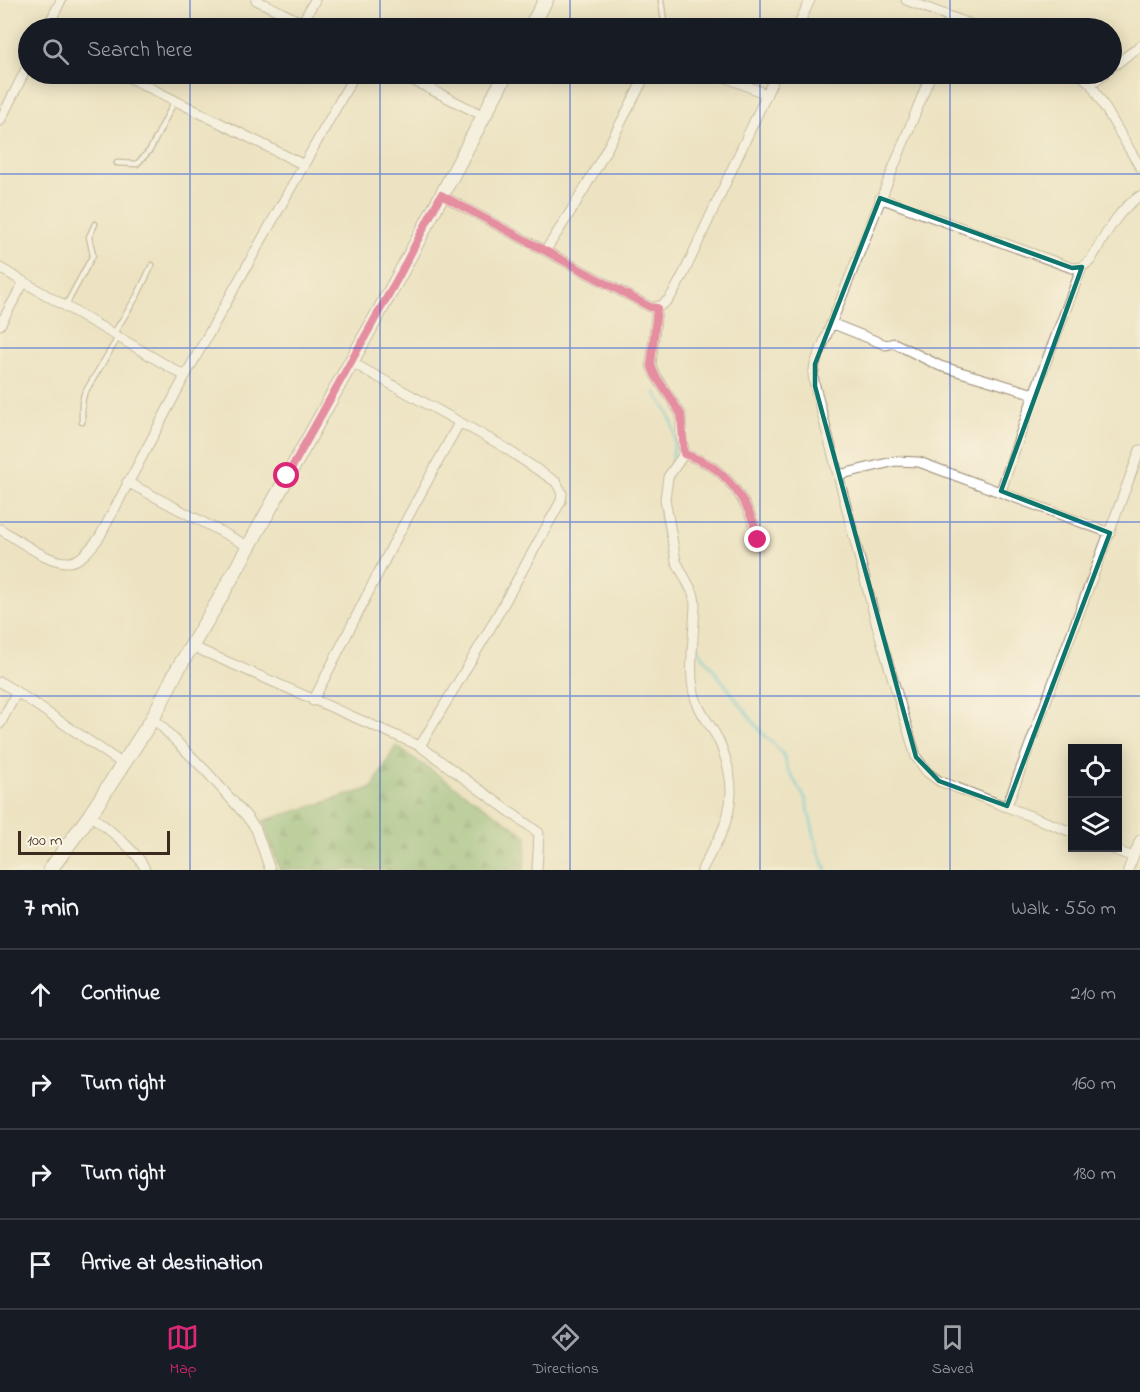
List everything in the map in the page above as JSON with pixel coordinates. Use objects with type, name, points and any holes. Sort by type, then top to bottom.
[{"type":"street","points":[[52,18],[61,0]]},
{"type":"street","points":[[256,0],[292,18]]},
{"type":"street","points":[[305,18],[315,0]]},
{"type":"street","points":[[536,18],[546,0]]},
{"type":"street","points":[[802,18],[810,0]]},
{"type":"street","points":[[906,0],[955,18]]},
{"type":"street","points":[[1122,59],[1140,46]]},
{"type":"street","points":[[0,121],[18,84]]},
{"type":"street","points":[[142,84],[304,165]]},
{"type":"street","points":[[0,529],[60,562],[74,561],[87,552],[99,538],[185,376],[349,84]]},
{"type":"street","points":[[420,84],[483,116]]},
{"type":"street","points":[[50,870],[90,815],[153,718],[351,362],[501,84]]},
{"type":"street","points":[[545,251],[603,159],[641,84]]},
{"type":"street","points":[[742,84],[766,94]]},
{"type":"street","points":[[702,870],[725,824],[731,806],[732,791],[728,767],[718,739],[698,706],[693,692],[695,602],[693,593],[676,561],[665,499],[666,483],[684,454],[681,414],[655,375],[651,365],[657,308],[671,297],[684,273],[771,84]]},
{"type":"street","points":[[927,84],[831,323],[813,375],[877,626],[916,757],[927,772],[939,781],[1068,830]]},
{"type":"street","points":[[1091,84],[1140,167]]},
{"type":"street","points":[[441,195],[650,307],[657,308]]},
{"type":"street","points":[[1001,491],[1034,394],[1082,267],[1089,261],[1121,211],[1128,203],[1140,196]]},
{"type":"street","points":[[880,198],[1072,268],[1082,267]]},
{"type":"street","points":[[0,268],[185,376]]},
{"type":"street","points":[[0,325],[24,282]]},
{"type":"street","points":[[831,323],[886,345],[894,342],[940,366],[1034,394]]},
{"type":"street","points":[[351,362],[499,444],[556,482],[562,494],[561,501],[488,633],[420,746]]},
{"type":"street","points":[[313,701],[391,548],[459,423]]},
{"type":"street","points":[[1007,806],[1140,450]]},
{"type":"street","points":[[684,454],[716,469],[732,487],[747,509],[758,540]]},
{"type":"street","points":[[838,475],[885,462],[919,462],[1110,534]]},
{"type":"street","points":[[127,483],[248,546]]},
{"type":"street","points":[[191,646],[420,746],[538,833],[537,870]]},
{"type":"street","points":[[0,682],[123,764]]},
{"type":"street","points":[[0,724],[17,692]]},
{"type":"street","points":[[153,718],[248,817],[256,829],[270,870]]},
{"type":"street","points":[[90,815],[141,860],[145,870]]},
{"type":"street","points":[[1128,870],[1140,840]]},
{"type":"street","points":[[1120,852],[1133,857]]},
{"type":"lane","points":[[661,0],[664,18]]},
{"type":"lane","points":[[117,163],[137,165],[150,150],[175,100]]},
{"type":"lane","points":[[66,305],[93,255],[89,237],[95,224]]},
{"type":"lane","points":[[81,422],[84,394],[152,265]]},
{"type":"highlighted area","points":[[880,198],[1072,268],[1082,267],[1001,491],[1110,533],[1007,806],[939,781],[916,757],[815,386],[815,364]]},
{"type":"green space","points":[[396,746],[527,836],[524,870],[280,870],[263,821],[372,788]]},
{"type":"waterway","points":[[655,392],[667,411],[673,428],[674,446],[670,468]]},
{"type":"waterway","points":[[661,497],[661,520],[666,546],[675,571],[687,590]]},
{"type":"waterway","points":[[695,642],[762,733],[784,756],[787,768],[806,800],[818,851],[827,870]]},
{"type":"route","points":[[287,476],[400,274],[441,195],[650,307],[657,308],[651,365],[655,375],[681,414],[684,454],[716,469],[732,487],[747,509],[758,540]]}]
